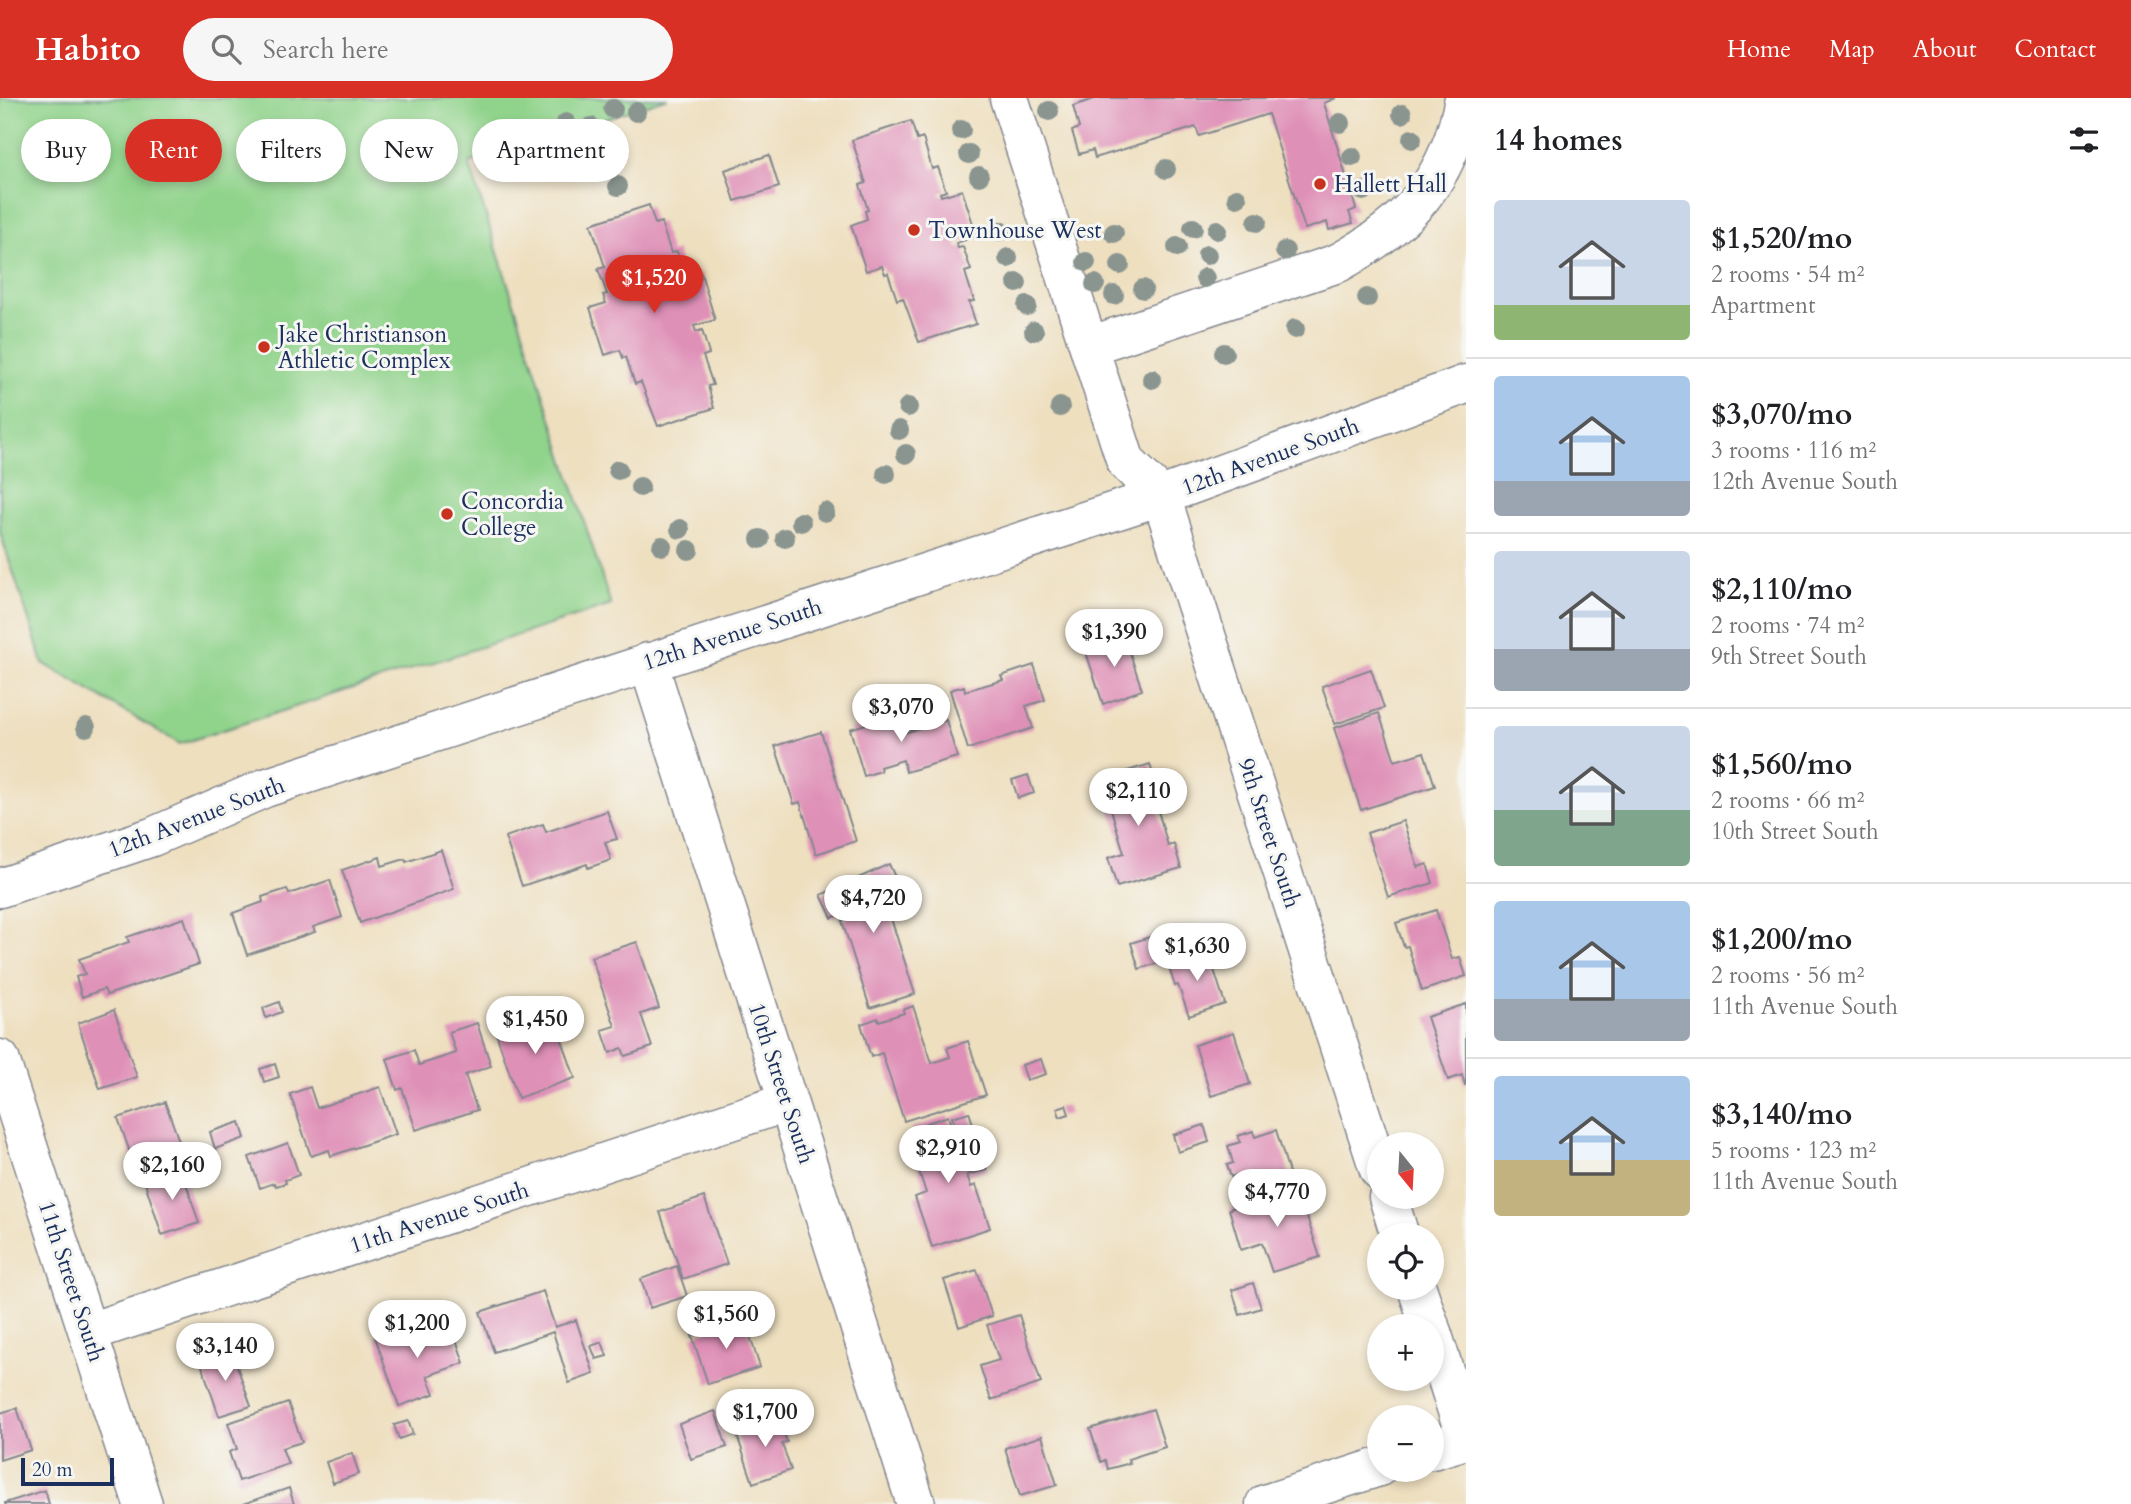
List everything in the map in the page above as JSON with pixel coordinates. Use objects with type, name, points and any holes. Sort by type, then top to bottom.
[{"type":"street","points":[[1009,98],[1126,462],[1161,496]]},
{"type":"street","points":[[1089,346],[1338,263],[1372,244],[1416,204],[1442,170],[1459,124],[1463,99]]},
{"type":"street","name":"12th Avenue South","points":[[0,888],[152,837],[265,788],[1161,496],[1466,384]]},
{"type":"street","name":"9th Street South","points":[[1161,496],[1367,1133]]},
{"type":"street","name":"10th Street South","points":[[648,662],[916,1504]]},
{"type":"street","name":"11th Street South","points":[[0,1059],[143,1504]]},
{"type":"street","name":"11th Avenue South","points":[[89,1332],[789,1102]]},
{"type":"street","points":[[1444,1370],[1466,1439],[1444,1446]]},
{"type":"street","points":[[1265,1504],[1367,1471]]},
{"type":"green space","name":"Jake Christianson Athletic Complex","points":[[0,98],[668,98],[604,119],[472,119],[472,162],[469,163],[472,182],[475,182],[611,605],[180,744],[43,663],[0,532]]},
{"type":"building","name":"Hallett Hall","points":[[1097,98],[1336,98],[1324,103],[1356,209],[1349,212],[1353,223],[1329,230],[1327,222],[1305,229],[1268,114],[1199,136],[1196,127],[1095,158],[1093,150],[1079,154],[1072,131],[1079,128],[1073,106]]},
{"type":"building","name":"Townhouse West","points":[[911,121],[917,140],[923,138],[932,169],[938,167],[946,191],[940,193],[941,196],[962,190],[977,236],[956,243],[958,248],[963,247],[971,270],[965,272],[974,301],[969,302],[976,324],[919,342],[903,298],[897,300],[888,273],[885,274],[882,266],[866,271],[851,225],[867,219],[865,211],[868,210],[860,185],[866,183],[852,140]]},
{"type":"building","points":[[769,155],[779,187],[735,201],[725,170]]},
{"type":"building","points":[[649,205],[655,224],[661,222],[671,253],[677,251],[684,275],[679,277],[680,280],[701,273],[715,320],[694,326],[696,332],[702,330],[709,354],[703,356],[713,385],[708,386],[714,408],[658,426],[641,382],[635,384],[626,357],[623,358],[620,350],[605,355],[590,308],[606,303],[603,295],[607,294],[598,269],[605,267],[591,224]]},
{"type":"building","points":[[1124,635],[1142,690],[1103,704],[1085,649]]},
{"type":"building","points":[[1034,665],[1045,700],[1026,706],[1033,728],[968,749],[950,690],[964,686],[965,691],[1003,680],[1001,676]]},
{"type":"building","points":[[1371,669],[1384,708],[1335,724],[1322,686]]},
{"type":"building","points":[[897,710],[904,733],[946,720],[957,757],[906,772],[903,760],[880,767],[881,771],[864,776],[850,729],[866,724],[865,720]]},
{"type":"building","points":[[1379,713],[1395,761],[1424,752],[1435,786],[1361,810],[1334,728]]},
{"type":"building","points":[[821,732],[856,841],[816,854],[800,802],[794,804],[775,746]]},
{"type":"building","points":[[1150,764],[1158,792],[1153,793],[1168,846],[1174,844],[1181,868],[1117,887],[1108,858],[1124,853],[1102,779]]},
{"type":"building","points":[[1028,775],[1034,793],[1018,798],[1012,780]]},
{"type":"building","points":[[607,811],[617,839],[605,842],[611,860],[588,868],[587,864],[522,886],[505,837],[543,824],[546,832]]},
{"type":"building","points":[[1403,821],[1418,867],[1427,864],[1433,883],[1388,897],[1367,833]]},
{"type":"building","points":[[441,850],[454,889],[360,923],[342,870],[380,857],[382,866],[405,859],[406,862]]},
{"type":"building","points":[[889,864],[900,888],[879,896],[883,908],[887,906],[915,994],[870,1008],[842,921],[847,919],[845,912],[832,918],[821,895]]},
{"type":"building","points":[[330,880],[342,917],[313,927],[315,932],[247,955],[233,913],[263,902],[262,897],[287,889],[289,894]]},
{"type":"building","points":[[1436,910],[1452,959],[1460,957],[1466,976],[1422,991],[1408,946],[1404,947],[1396,923]]},
{"type":"building","points":[[184,918],[199,964],[107,995],[104,989],[82,997],[76,977],[85,974],[79,959],[129,942],[127,937]]},
{"type":"building","points":[[1162,933],[1171,959],[1139,969],[1131,943]]},
{"type":"building","points":[[637,942],[659,1008],[641,1014],[652,1047],[625,1056],[622,1048],[610,1053],[602,1030],[615,1026],[591,957]]},
{"type":"building","points":[[1208,951],[1225,1004],[1189,1016],[1168,965]]},
{"type":"building","points":[[279,1002],[282,1012],[266,1018],[263,1008]]},
{"type":"building","points":[[1466,1004],[1465,1085],[1462,1075],[1448,1080],[1427,1017]]},
{"type":"building","points":[[913,1006],[932,1063],[950,1057],[947,1048],[968,1041],[986,1095],[904,1121],[882,1053],[871,1057],[861,1024],[904,1013],[903,1010]]},
{"type":"building","points":[[114,1010],[137,1077],[100,1089],[78,1023]]},
{"type":"building","points":[[553,1014],[575,1078],[518,1098],[496,1033]]},
{"type":"building","points":[[477,1023],[491,1066],[465,1075],[477,1110],[416,1130],[402,1088],[397,1090],[387,1059],[414,1050],[419,1065],[456,1053],[449,1032]]},
{"type":"building","points":[[1234,1032],[1250,1084],[1211,1096],[1195,1045]]},
{"type":"building","points":[[1041,1059],[1046,1074],[1027,1080],[1022,1065]]},
{"type":"building","points":[[275,1064],[279,1077],[264,1082],[260,1069]]},
{"type":"building","points":[[310,1087],[317,1108],[380,1087],[396,1134],[331,1156],[329,1150],[311,1156],[290,1094]]},
{"type":"building","points":[[165,1102],[180,1144],[133,1161],[118,1118]]},
{"type":"building","points":[[1066,1105],[1069,1114],[1060,1117],[1057,1108]]},
{"type":"building","points":[[969,1112],[978,1139],[961,1145],[952,1117]]},
{"type":"building","points":[[948,1116],[962,1159],[982,1153],[987,1170],[967,1175],[971,1187],[976,1185],[990,1228],[932,1247],[915,1197],[926,1193],[914,1156],[920,1154],[912,1128]]},
{"type":"building","points":[[240,1122],[245,1138],[215,1149],[210,1132]]},
{"type":"building","points":[[1204,1125],[1209,1142],[1178,1152],[1173,1135]]},
{"type":"building","points":[[1276,1130],[1291,1179],[1244,1194],[1237,1175],[1231,1177],[1227,1165],[1233,1163],[1228,1146],[1240,1142],[1238,1136],[1253,1131],[1255,1137]]},
{"type":"building","points":[[288,1143],[299,1175],[285,1180],[286,1183],[276,1186],[274,1183],[260,1188],[249,1157]]},
{"type":"building","points":[[181,1168],[199,1223],[162,1235],[144,1180]]},
{"type":"building","points":[[1297,1187],[1320,1257],[1272,1272],[1262,1243],[1241,1250],[1229,1209]]},
{"type":"building","points":[[704,1197],[727,1264],[683,1279],[660,1212]]},
{"type":"building","points":[[677,1266],[687,1296],[650,1308],[641,1279]]},
{"type":"building","points":[[977,1270],[992,1316],[959,1327],[944,1280]]},
{"type":"building","points":[[1253,1283],[1261,1308],[1240,1315],[1232,1290]]},
{"type":"building","points":[[543,1291],[555,1327],[576,1320],[594,1374],[569,1383],[553,1332],[494,1352],[480,1312]]},
{"type":"building","points":[[1019,1315],[1041,1383],[991,1400],[980,1366],[999,1360],[987,1325]]},
{"type":"building","points":[[744,1318],[760,1367],[708,1384],[692,1336]]},
{"type":"building","points":[[451,1325],[464,1363],[427,1376],[434,1394],[399,1406],[375,1337],[410,1326],[414,1338]]},
{"type":"building","points":[[602,1342],[607,1356],[596,1359],[591,1346]]},
{"type":"building","points":[[231,1349],[251,1406],[219,1416],[200,1360]]},
{"type":"building","points":[[288,1403],[302,1442],[282,1448],[288,1464],[239,1481],[229,1452],[237,1449],[228,1423]]},
{"type":"building","points":[[17,1408],[31,1450],[0,1460],[0,1413]]},
{"type":"building","points":[[1153,1409],[1165,1447],[1128,1459],[1130,1463],[1108,1469],[1105,1460],[1101,1462],[1090,1429]]},
{"type":"building","points":[[715,1411],[727,1447],[691,1459],[679,1424]]},
{"type":"building","points":[[778,1415],[787,1442],[782,1444],[791,1470],[753,1483],[737,1435],[745,1432],[743,1427]]},
{"type":"building","points":[[408,1421],[413,1434],[399,1439],[394,1425]]},
{"type":"building","points":[[1042,1436],[1057,1485],[1020,1496],[1005,1448]]},
{"type":"building","points":[[352,1453],[359,1474],[333,1483],[326,1462]]},
{"type":"building","points":[[289,1488],[294,1504],[243,1504]]},
{"type":"building","points":[[45,1490],[49,1504],[5,1504],[5,1503]]},
{"type":"place","name":"Hallett Hall","points":[[1320,184]]},
{"type":"place","name":"Townhouse West","points":[[914,230]]},
{"type":"place","name":"Jake Christianson Athletic Complex","points":[[264,347]]},
{"type":"place","name":"Concordia College","points":[[447,514]]}]
